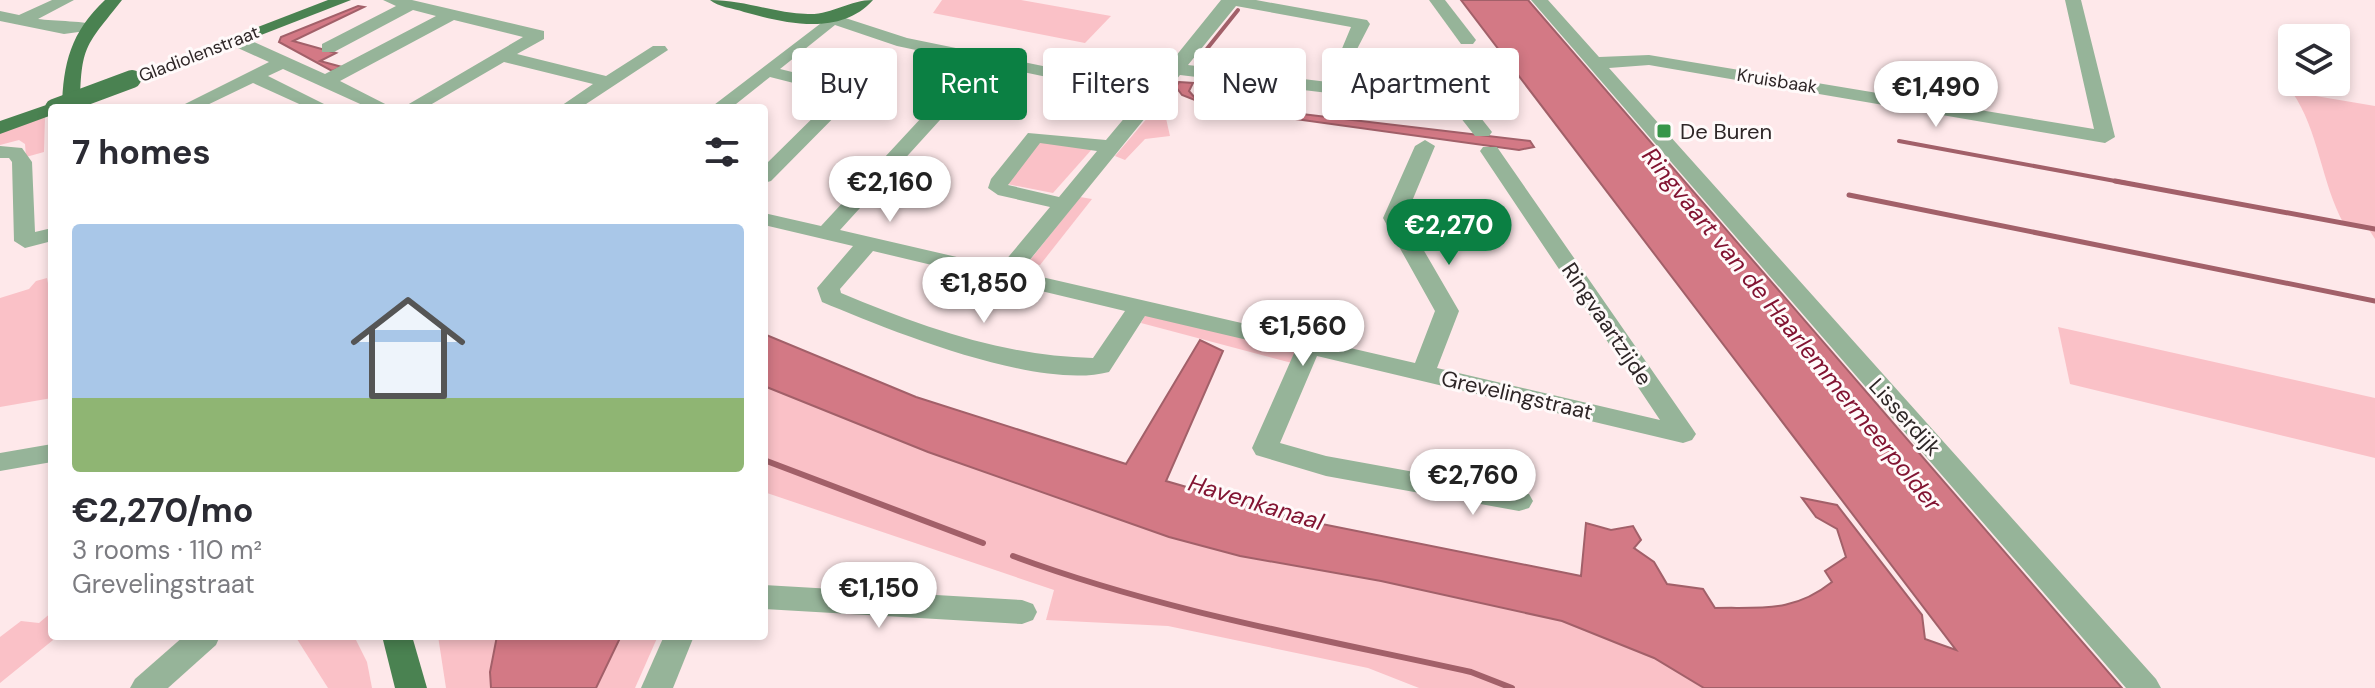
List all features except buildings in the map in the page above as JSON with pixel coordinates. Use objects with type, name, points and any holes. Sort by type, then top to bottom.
[{"type":"main road","points":[[71,104],[72,61],[87,26],[114,0]]},
{"type":"main road","name":"Gladiolenstraat","points":[[64,104],[343,0]]},
{"type":"main road","points":[[718,0],[742,1],[808,21],[829,19],[865,0]]},
{"type":"main road","name":"Gladiolenstraat","points":[[0,128],[48,110]]},
{"type":"main road","points":[[398,640],[411,688]]},
{"type":"street","points":[[0,29],[66,0]]},
{"type":"street","points":[[391,0],[538,35],[418,104]]},
{"type":"street","points":[[1178,63],[1231,0],[1361,24],[1349,48]]},
{"type":"street","points":[[1437,0],[1467,40]]},
{"type":"street","name":"Lisserdijk","points":[[1539,0],[2145,688]]},
{"type":"street","name":"Kruisbaak","points":[[1594,63],[1649,60],[2105,137],[2073,0]]},
{"type":"street","points":[[328,48],[411,5]]},
{"type":"street","points":[[325,82],[452,14]]},
{"type":"street","points":[[0,16],[64,29],[87,26]]},
{"type":"street","points":[[724,104],[829,19],[930,48]]},
{"type":"street","points":[[235,40],[375,104]]},
{"type":"street","points":[[573,104],[659,50]]},
{"type":"street","points":[[501,56],[609,82]]},
{"type":"street","points":[[194,104],[281,63]]},
{"type":"street","points":[[1178,70],[1322,86]]},
{"type":"street","points":[[767,71],[850,92],[768,173]]},
{"type":"street","points":[[253,76],[314,104]]},
{"type":"street","points":[[826,233],[930,120]]},
{"type":"street","points":[[1006,274],[1130,120]]},
{"type":"street","name":"Ringvaartzijde","points":[[1471,120],[1683,434],[1610,416]]},
{"type":"street","points":[[1063,204],[1005,191],[998,188],[998,183],[1035,137],[1108,146]]},
{"type":"street","name":"Grevelingstraat","points":[[1423,374],[1447,311],[1394,218],[1425,146]]},
{"type":"street","points":[[0,152],[15,152],[22,162],[25,241],[48,235]]},
{"type":"street","name":"Grevelingstraat","points":[[768,220],[1610,416]]},
{"type":"street","points":[[869,242],[834,278],[828,288],[830,297],[908,330],[1028,360],[1069,367],[1100,366],[1140,306]]},
{"type":"street","points":[[1310,345],[1265,448],[1326,466],[1519,501]]},
{"type":"street","points":[[0,462],[48,454]]},
{"type":"street","points":[[768,597],[1022,612]]},
{"type":"street","points":[[146,688],[200,640]]},
{"type":"street","points":[[657,688],[677,640]]},
{"type":"shaded area","points":[[942,0],[1021,0],[1111,16],[1085,43],[933,13]]},
{"type":"shaded area","points":[[2294,96],[2316,96],[2375,106],[2375,239],[2368,228],[2344,224]]},
{"type":"shaded area","points":[[45,117],[44,152],[26,157],[25,144],[19,140],[0,145],[0,133]]},
{"type":"shaded area","points":[[1146,120],[1166,120],[1170,136],[1145,139],[1125,160],[1115,156]]},
{"type":"shaded area","points":[[1042,139],[1093,148],[1053,193],[1007,184]]},
{"type":"shaded area","points":[[1080,197],[1092,199],[1040,265],[1027,264]]},
{"type":"shaded area","points":[[47,278],[48,283],[48,399],[0,407],[0,298],[29,289],[36,281]]},
{"type":"shaded area","points":[[1147,312],[1304,351],[1292,363],[1141,323]]},
{"type":"shaded area","points":[[2058,327],[2375,398],[2375,458],[2070,384]]},
{"type":"shaded area","points":[[768,388],[928,452],[1169,537],[1240,556],[1381,581],[1562,621],[1654,658],[1704,688],[1419,688],[1368,668],[1168,626],[1046,620],[1054,590],[768,493]]},
{"type":"shaded area","points":[[48,615],[48,640],[53,640],[0,683],[0,637],[21,621],[39,623]]},
{"type":"shaded area","points":[[298,640],[356,640],[367,662],[372,688],[328,688]]},
{"type":"shaded area","points":[[439,640],[496,640],[490,672],[491,688],[446,688]]},
{"type":"shaded area","points":[[619,640],[656,640],[635,688],[596,688]]},
{"type":"water","name":"Ringvaart van de Haarlemmermeerpolder","points":[[1461,0],[1528,0],[2122,688],[1704,688],[1654,658],[1562,621],[1381,581],[1240,556],[1169,537],[928,452],[768,388],[768,336],[916,397],[1126,464],[1200,340],[1223,351],[1166,481],[1297,519],[1581,576],[1586,523],[1611,530],[1633,526],[1641,540],[1634,548],[1654,562],[1667,584],[1703,589],[1715,608],[1762,608],[1790,604],[1832,582],[1825,571],[1846,557],[1837,529],[1816,517],[1802,498],[1837,505],[1922,615],[1925,639],[1956,650],[1519,76],[1519,48],[1498,48]]},
{"type":"water","points":[[358,6],[364,7],[293,41],[336,53],[320,61],[342,67],[332,71],[279,42],[281,37]]},
{"type":"water","points":[[1193,83],[1189,91],[1194,100],[1182,95],[1178,84]]},
{"type":"water","points":[[1306,115],[1322,116],[1322,120],[1352,120],[1530,141],[1534,147],[1519,150],[1302,120],[1306,120]]},
{"type":"water","points":[[496,640],[619,640],[596,688],[491,688],[490,672]]},
{"type":"waterway","points":[[1208,48],[1238,10]]},
{"type":"waterway","points":[[1899,141],[2126,183]]},
{"type":"waterway","points":[[2115,181],[2375,229]]},
{"type":"waterway","points":[[1849,195],[2375,301]]},
{"type":"waterway","points":[[768,462],[983,543]]},
{"type":"waterway","points":[[1013,556],[1125,593],[1297,635],[1471,672],[1512,688]]},
{"type":"place","name":"De Buren","points":[[1664,131]]},
{"type":"water label","name":"Havenkanaal","points":[[1256,502]]}]
